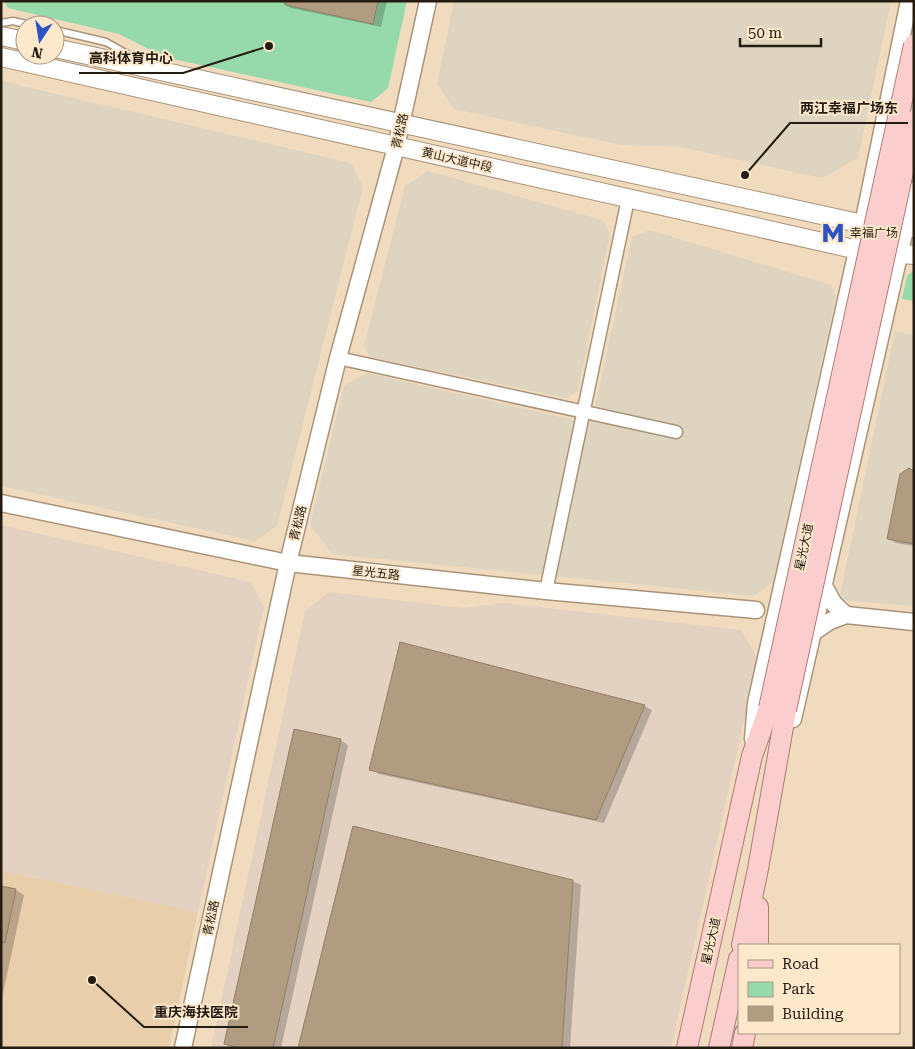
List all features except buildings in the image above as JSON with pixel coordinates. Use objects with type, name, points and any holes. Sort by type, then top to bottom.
[{"type":"main road","points":[[1,36],[15,39]]},
{"type":"main road","name":"星光大道","points":[[742,944],[758,869],[776,768],[777,709],[914,45]]},
{"type":"main road","name":"黄山大道中段","points":[[65,50],[863,224],[910,228]]},
{"type":"main road","name":"黄山大道中段","points":[[1,57],[858,250],[907,254]]},
{"type":"main road","name":"星光大道","points":[[687,1048],[752,756],[777,709],[914,121]]},
{"type":"main road","points":[[758,869],[758,944]]},
{"type":"main road","name":"星光大道","points":[[719,1048],[738,961]]},
{"type":"main road","points":[[730,1048],[738,1011]]},
{"type":"main road","points":[[742,1048],[745,1034]]},
{"type":"street","name":"青松路","points":[[183,1048],[288,563],[338,358],[402,124],[428,1]]},
{"type":"street","points":[[752,756],[756,703],[858,250],[909,1]]},
{"type":"street","points":[[776,768],[795,714],[824,586],[907,254],[914,190]]},
{"type":"street","points":[[546,592],[628,199]]},
{"type":"street","points":[[338,358],[676,432]]},
{"type":"street","name":"星光五路","points":[[1,503],[288,563],[546,592],[756,610]]},
{"type":"street","points":[[824,586],[834,604],[846,615]]},
{"type":"street","points":[[772,635],[765,620],[756,610],[782,590]]},
{"type":"street","points":[[814,632],[830,621],[846,615],[914,622]]},
{"type":"lane","points":[[1,23],[15,21]]},
{"type":"lane","points":[[65,32],[106,42],[154,70]]},
{"type":"shaded area","points":[[454,1],[891,1],[858,158],[822,178],[680,147],[621,145],[454,109],[437,84]]},
{"type":"shaded area","points":[[1,81],[351,163],[363,187],[277,526],[255,541],[1,486]]},
{"type":"shaded area","points":[[428,171],[602,220],[610,233],[578,391],[567,398],[370,357],[364,346],[405,186]]},
{"type":"shaded area","points":[[650,230],[831,285],[836,297],[773,582],[754,596],[332,554],[310,525],[344,386],[367,373],[591,424],[632,237]]},
{"type":"shaded area","points":[[895,331],[914,335],[914,606],[839,600]]},
{"type":"shaded area","points":[[1,525],[251,582],[264,607],[198,912],[1,871]]},
{"type":"shaded area","points":[[329,592],[463,608],[504,603],[741,630],[758,658],[671,1048],[211,1048],[305,611]]},
{"type":"shaded area","points":[[1,871],[198,912],[169,1048],[1,1048]]},
{"type":"green space","points":[[4,1],[407,1],[388,88],[371,102],[164,57],[119,34],[65,21],[65,15],[38,15],[8,8]]},
{"type":"green space","points":[[914,270],[914,301],[902,299],[907,276]]},
{"type":"place","name":"高科体育中心","points":[[269,46]]},
{"type":"place","name":"两江幸福广场东","points":[[745,175]]},
{"type":"place","name":"幸福广场","points":[[833,233]]},
{"type":"place","name":"重庆海扶医院","points":[[92,980]]}]
